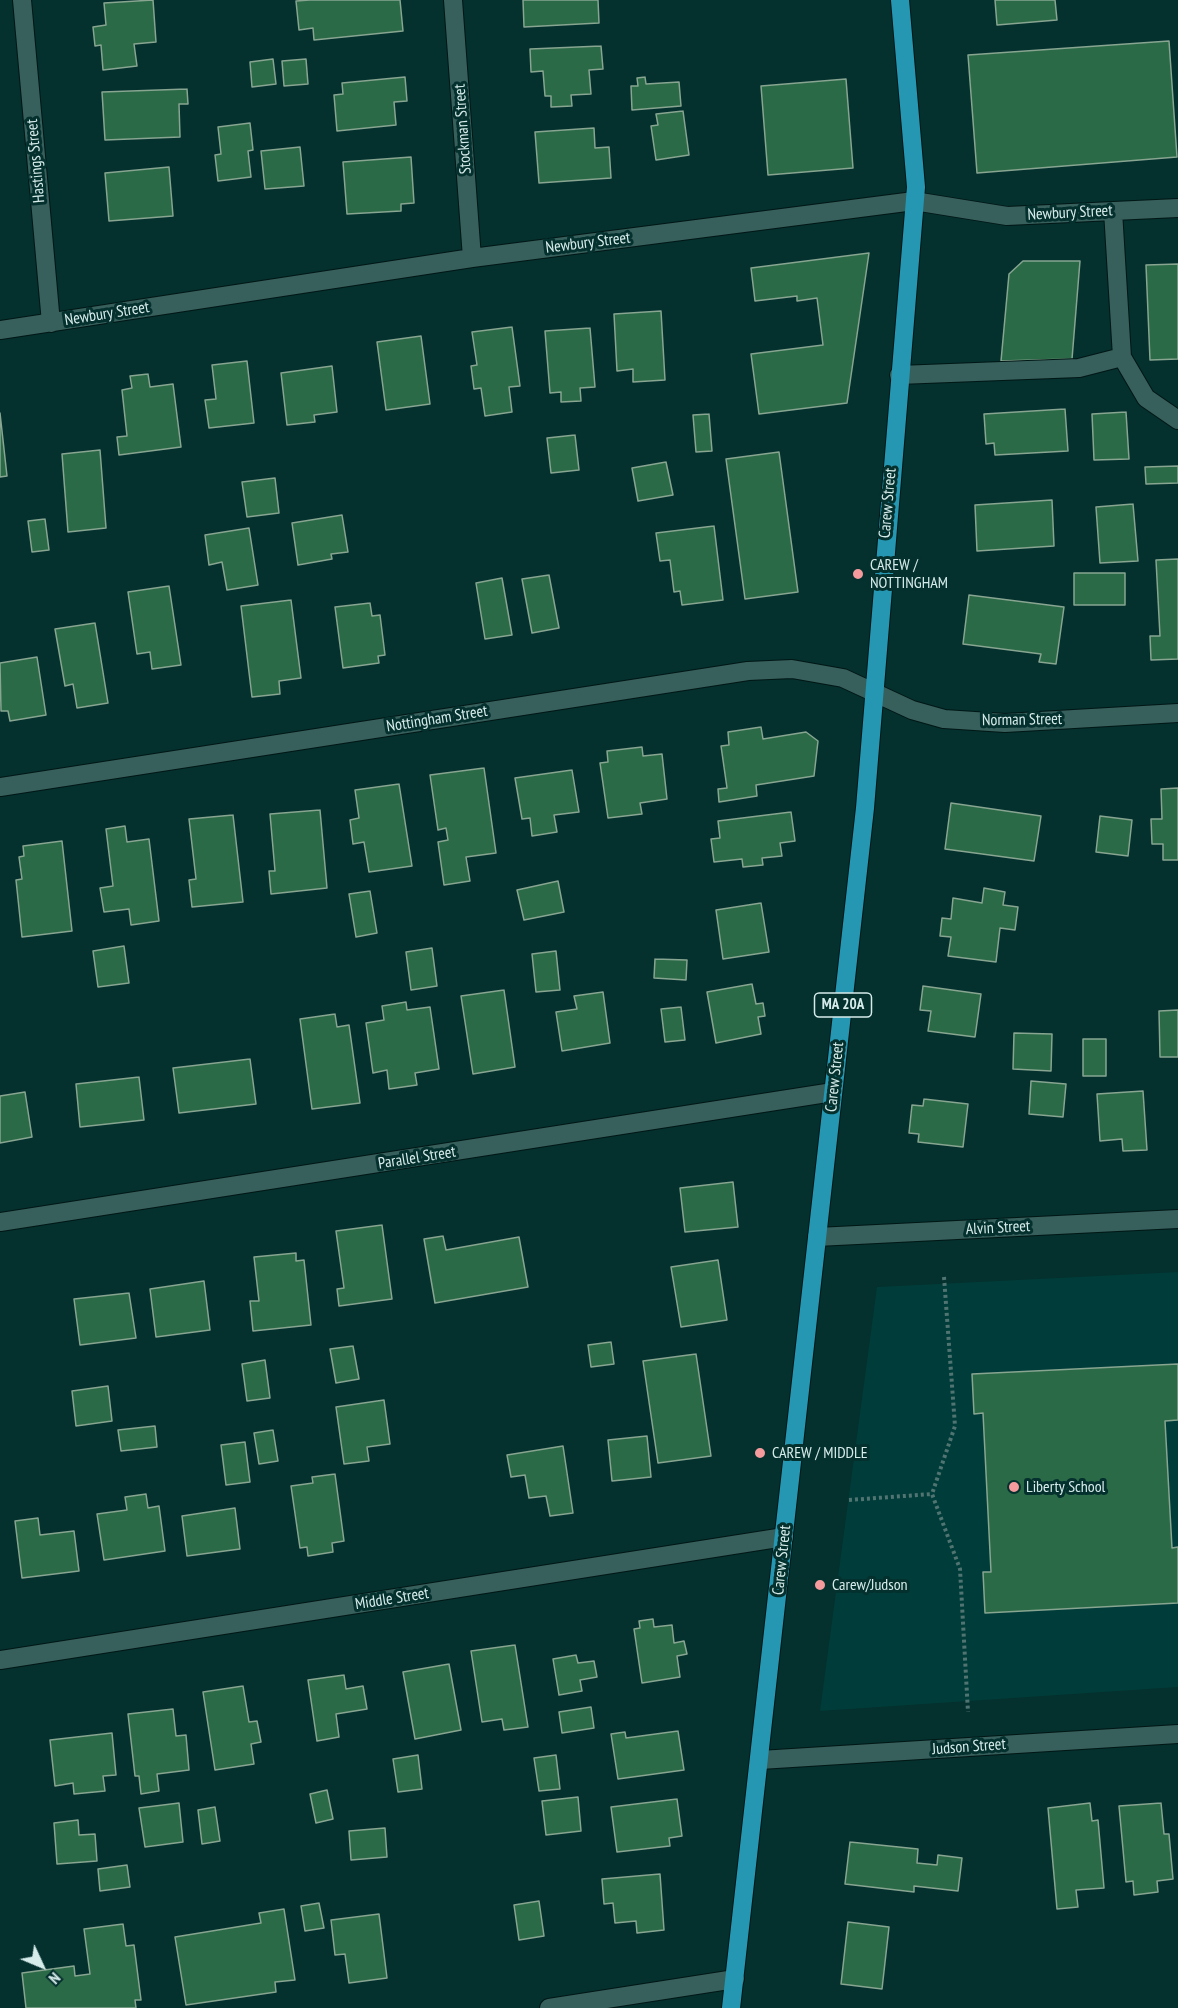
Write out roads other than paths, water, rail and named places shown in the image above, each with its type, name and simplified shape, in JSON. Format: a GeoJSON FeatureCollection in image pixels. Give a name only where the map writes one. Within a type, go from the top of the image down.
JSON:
{"type":"FeatureCollection","features":[{"type":"Feature","properties":{"kind":"main road","name":"Carew Street"},"geometry":{"type":"LineString","coordinates":[[731,2008],[865,808],[872,691],[916,187],[900,0]]}},
{"type":"Feature","properties":{"kind":"street","name":"Hastings Street"},"geometry":{"type":"LineString","coordinates":[[22,0],[51,323]]}},
{"type":"Feature","properties":{"kind":"street","name":"Stockman Street"},"geometry":{"type":"LineString","coordinates":[[453,0],[472,258]]}},
{"type":"Feature","properties":{"kind":"street","name":"Newbury Street"},"geometry":{"type":"LineString","coordinates":[[0,330],[472,258],[914,201],[1006,216],[1178,208]]}},
{"type":"Feature","properties":{"kind":"street"},"geometry":{"type":"LineString","coordinates":[[1113,211],[1122,357],[1146,398],[1178,420]]}},
{"type":"Feature","properties":{"kind":"street"},"geometry":{"type":"LineString","coordinates":[[899,375],[1079,368],[1122,357]]}},
{"type":"Feature","properties":{"kind":"street","name":"Nottingham Street"},"geometry":{"type":"LineString","coordinates":[[0,787],[748,671],[792,669],[843,678],[872,691]]}},
{"type":"Feature","properties":{"kind":"street","name":"Norman Street"},"geometry":{"type":"LineString","coordinates":[[872,691],[912,710],[944,719],[1005,723],[1178,713]]}},
{"type":"Feature","properties":{"kind":"street","name":"Parallel Street"},"geometry":{"type":"LineString","coordinates":[[0,1222],[833,1092]]}},
{"type":"Feature","properties":{"kind":"street","name":"Alvin Street"},"geometry":{"type":"LineString","coordinates":[[817,1237],[1178,1219]]}},
{"type":"Feature","properties":{"kind":"street","name":"Middle Street"},"geometry":{"type":"LineString","coordinates":[[0,1660],[784,1537]]}},
{"type":"Feature","properties":{"kind":"street","name":"Judson Street"},"geometry":{"type":"LineString","coordinates":[[760,1761],[1178,1734]]}},
{"type":"Feature","properties":{"kind":"street"},"geometry":{"type":"LineString","coordinates":[[549,2008],[735,1979]]}},
{"type":"Feature","properties":{"kind":"place","name":"CAREW / NOTTINGHAM"},"geometry":{"type":"Point","coordinates":[858,574]}},
{"type":"Feature","properties":{"kind":"place","name":"CAREW / MIDDLE"},"geometry":{"type":"Point","coordinates":[760,1453]}},
{"type":"Feature","properties":{"kind":"place","name":"Liberty School"},"geometry":{"type":"Point","coordinates":[1014,1487]}},
{"type":"Feature","properties":{"kind":"place","name":"Carew/Judson"},"geometry":{"type":"Point","coordinates":[820,1585]}}]}
